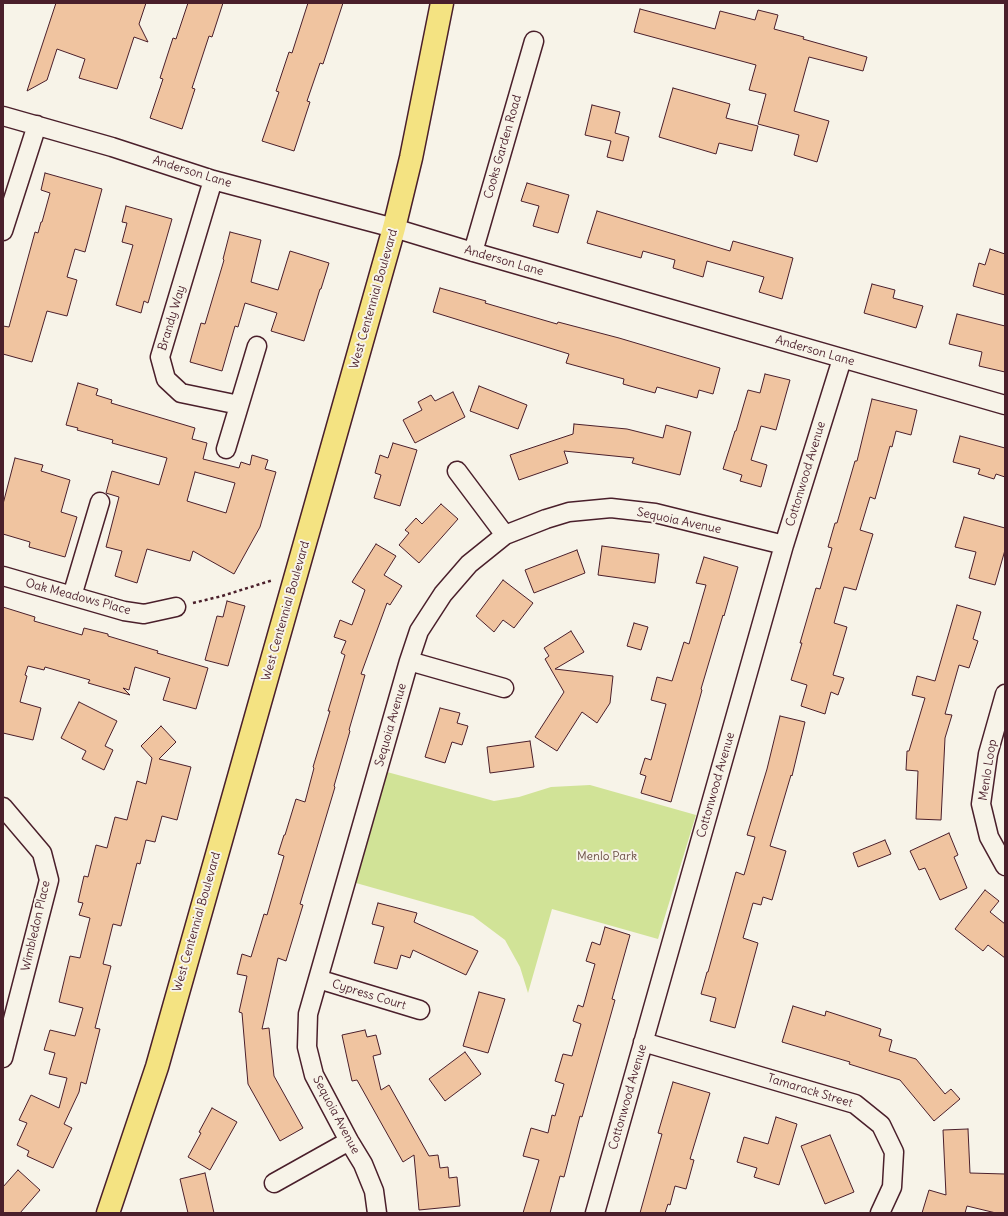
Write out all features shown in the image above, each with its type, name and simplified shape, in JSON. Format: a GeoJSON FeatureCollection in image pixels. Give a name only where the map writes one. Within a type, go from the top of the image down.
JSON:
{"type":"FeatureCollection","features":[{"type":"Feature","properties":{"kind":"main road","name":"West Centennial Boulevard"},"geometry":{"type":"LineString","coordinates":[[108,1213],[157,1067],[394,228],[411,158],[442,3]]}},
{"type":"Feature","properties":{"kind":"street","name":"Cooks Garden Road"},"geometry":{"type":"LineString","coordinates":[[473,252],[534,41]]}},
{"type":"Feature","properties":{"kind":"street","name":"Anderson Lane"},"geometry":{"type":"LineString","coordinates":[[3,116],[112,147],[213,180],[394,228],[1005,405]]}},
{"type":"Feature","properties":{"kind":"street"},"geometry":{"type":"LineString","coordinates":[[3,231],[37,125]]}},
{"type":"Feature","properties":{"kind":"street","name":"Brandy Way"},"geometry":{"type":"LineString","coordinates":[[213,180],[160,357],[166,379],[181,393],[239,405]]}},
{"type":"Feature","properties":{"kind":"street"},"geometry":{"type":"LineString","coordinates":[[226,449],[256,346]]}},
{"type":"Feature","properties":{"kind":"street","name":"Cottonwood Avenue"},"geometry":{"type":"LineString","coordinates":[[595,1213],[784,545],[842,359]]}},
{"type":"Feature","properties":{"kind":"street"},"geometry":{"type":"LineString","coordinates":[[457,471],[505,536]]}},
{"type":"Feature","properties":{"kind":"street"},"geometry":{"type":"LineString","coordinates":[[72,596],[100,502]]}},
{"type":"Feature","properties":{"kind":"street","name":"Sequoia Avenue"},"geometry":{"type":"LineString","coordinates":[[377,1213],[374,1191],[363,1164],[314,1075],[307,1047],[308,1014],[409,661],[419,631],[443,594],[469,564],[505,536],[546,519],[569,512],[611,508],[654,513],[784,545]]}},
{"type":"Feature","properties":{"kind":"street","name":"Oak Meadows Place"},"geometry":{"type":"LineString","coordinates":[[3,576],[124,611],[144,614],[176,607]]}},
{"type":"Feature","properties":{"kind":"street"},"geometry":{"type":"LineString","coordinates":[[409,661],[504,688]]}},
{"type":"Feature","properties":{"kind":"street","name":"Menlo Loop"},"geometry":{"type":"LineString","coordinates":[[1005,694],[988,754],[981,804],[989,837],[1005,866]]}},
{"type":"Feature","properties":{"kind":"street","name":"Wimbledon Place"},"geometry":{"type":"LineString","coordinates":[[3,807],[42,853],[48,880],[3,1058]]}},
{"type":"Feature","properties":{"kind":"street","name":"Cypress Court"},"geometry":{"type":"LineString","coordinates":[[318,980],[420,1010]]}},
{"type":"Feature","properties":{"kind":"street","name":"Tamarack Street"},"geometry":{"type":"LineString","coordinates":[[643,1042],[855,1104],[881,1125],[894,1152],[892,1187],[880,1213]]}},
{"type":"Feature","properties":{"kind":"street"},"geometry":{"type":"LineString","coordinates":[[274,1183],[349,1141]]}},
{"type":"Feature","properties":{"kind":"path"},"geometry":{"type":"LineString","coordinates":[[176,607],[222,596],[296,573]]}},
{"type":"Feature","properties":{"kind":"green space","name":"Menlo Park"},"geometry":{"type":"Polygon","coordinates":[[[387,772],[494,801],[519,797],[551,787],[590,785],[696,815],[658,939],[552,909],[528,993],[520,967],[505,940],[473,916],[356,883],[387,772]]]}},
{"type":"Feature","properties":{"kind":"building"},"geometry":{"type":"Polygon","coordinates":[[[56,3],[146,3],[139,24],[148,42],[134,37],[117,89],[79,78],[85,59],[57,49],[47,80],[27,91],[56,3]]]}},
{"type":"Feature","properties":{"kind":"building"},"geometry":{"type":"Polygon","coordinates":[[[188,3],[223,3],[212,37],[209,36],[192,88],[195,89],[182,129],[150,118],[163,79],[160,78],[173,38],[176,39],[188,3]]]}},
{"type":"Feature","properties":{"kind":"building"},"geometry":{"type":"Polygon","coordinates":[[[308,3],[343,3],[323,64],[320,63],[307,101],[310,102],[294,151],[262,141],[279,92],[276,91],[289,52],[292,53],[308,3]]]}},
{"type":"Feature","properties":{"kind":"building"},"geometry":{"type":"Polygon","coordinates":[[[640,9],[715,29],[720,11],[755,20],[758,10],[778,15],[774,29],[804,37],[803,39],[867,57],[863,71],[809,57],[794,111],[829,121],[817,162],[794,155],[799,135],[758,124],[766,94],[749,90],[756,65],[634,32],[640,9]]]}},
{"type":"Feature","properties":{"kind":"building"},"geometry":{"type":"Polygon","coordinates":[[[673,88],[730,104],[726,118],[758,126],[752,151],[719,143],[716,154],[659,137],[673,88]]]}},
{"type":"Feature","properties":{"kind":"building"},"geometry":{"type":"Polygon","coordinates":[[[592,105],[620,112],[615,133],[629,137],[623,161],[607,157],[611,141],[585,135],[592,105]]]}},
{"type":"Feature","properties":{"kind":"building"},"geometry":{"type":"Polygon","coordinates":[[[45,173],[102,189],[85,252],[75,249],[67,277],[77,280],[67,316],[47,311],[32,362],[3,354],[3,326],[9,327],[35,232],[38,233],[50,193],[41,190],[45,173]]]}},
{"type":"Feature","properties":{"kind":"building"},"geometry":{"type":"Polygon","coordinates":[[[527,183],[569,195],[558,233],[533,226],[539,206],[521,201],[527,183]]]}},
{"type":"Feature","properties":{"kind":"building"},"geometry":{"type":"Polygon","coordinates":[[[126,206],[172,219],[148,303],[144,301],[141,313],[116,305],[133,245],[122,242],[127,223],[122,222],[126,206]]]}},
{"type":"Feature","properties":{"kind":"building"},"geometry":{"type":"Polygon","coordinates":[[[597,211],[730,251],[733,241],[793,258],[782,299],[759,292],[764,277],[707,261],[703,277],[673,268],[675,260],[643,251],[641,258],[587,243],[597,211]]]}},
{"type":"Feature","properties":{"kind":"building"},"geometry":{"type":"Polygon","coordinates":[[[230,232],[261,240],[251,282],[278,290],[290,251],[329,263],[304,341],[271,331],[277,313],[245,303],[238,327],[235,326],[222,371],[190,362],[201,323],[205,324],[224,260],[230,232]]]}},
{"type":"Feature","properties":{"kind":"building"},"geometry":{"type":"Polygon","coordinates":[[[990,249],[1005,254],[1005,295],[973,286],[979,263],[985,265],[990,249]]]}},
{"type":"Feature","properties":{"kind":"building"},"geometry":{"type":"Polygon","coordinates":[[[872,284],[895,290],[893,298],[923,306],[916,328],[864,313],[872,284]]]}},
{"type":"Feature","properties":{"kind":"building"},"geometry":{"type":"Polygon","coordinates":[[[440,288],[557,324],[558,322],[619,338],[720,368],[713,394],[699,390],[697,398],[657,387],[655,393],[623,384],[624,379],[566,363],[569,354],[433,312],[440,288]]]}},
{"type":"Feature","properties":{"kind":"building"},"geometry":{"type":"Polygon","coordinates":[[[957,314],[1005,326],[1005,372],[979,366],[982,352],[949,344],[957,314]]]}},
{"type":"Feature","properties":{"kind":"building"},"geometry":{"type":"Polygon","coordinates":[[[765,374],[790,380],[776,430],[761,426],[751,460],[767,465],[761,487],[740,481],[742,475],[723,469],[748,390],[760,393],[765,374]]]}},
{"type":"Feature","properties":{"kind":"building"},"geometry":{"type":"Polygon","coordinates":[[[78,383],[98,389],[96,395],[112,400],[111,403],[195,428],[192,439],[207,443],[203,459],[239,468],[241,462],[250,465],[252,455],[268,460],[265,469],[276,472],[260,527],[234,574],[193,551],[190,561],[147,549],[137,583],[115,576],[122,551],[106,547],[119,497],[106,493],[112,471],[159,485],[167,458],[112,443],[113,440],[77,430],[78,428],[66,425],[78,383]],[[195,472],[187,501],[226,513],[235,483],[195,472]]]}},
{"type":"Feature","properties":{"kind":"building"},"geometry":{"type":"Polygon","coordinates":[[[479,386],[527,405],[518,429],[470,411],[479,386]]]}},
{"type":"Feature","properties":{"kind":"building"},"geometry":{"type":"Polygon","coordinates":[[[453,392],[465,417],[415,443],[403,420],[422,410],[418,402],[431,395],[435,401],[453,392]]]}},
{"type":"Feature","properties":{"kind":"building"},"geometry":{"type":"Polygon","coordinates":[[[872,399],[917,410],[911,435],[896,431],[892,447],[890,446],[875,499],[870,497],[860,530],[873,534],[856,590],[844,587],[834,623],[847,627],[833,675],[844,678],[838,695],[831,692],[825,714],[801,706],[807,685],[791,680],[816,588],[820,589],[832,548],[828,547],[835,523],[837,523],[855,461],[857,461],[872,399]]]}},
{"type":"Feature","properties":{"kind":"building"},"geometry":{"type":"Polygon","coordinates":[[[574,424],[627,429],[663,438],[666,425],[691,432],[680,475],[632,463],[634,458],[564,451],[568,463],[519,480],[510,455],[573,434],[574,424]]]}},
{"type":"Feature","properties":{"kind":"building"},"geometry":{"type":"Polygon","coordinates":[[[960,436],[1005,448],[1005,477],[996,474],[994,479],[978,474],[980,469],[953,462],[960,436]]]}},
{"type":"Feature","properties":{"kind":"building"},"geometry":{"type":"Polygon","coordinates":[[[393,443],[417,450],[400,506],[374,498],[381,475],[375,473],[380,455],[388,458],[393,443]]]}},
{"type":"Feature","properties":{"kind":"building"},"geometry":{"type":"Polygon","coordinates":[[[15,458],[43,465],[41,471],[70,480],[61,512],[77,517],[65,557],[29,547],[30,542],[3,534],[3,504],[15,458]]]}},
{"type":"Feature","properties":{"kind":"building"},"geometry":{"type":"Polygon","coordinates":[[[441,504],[458,519],[419,563],[399,545],[409,533],[405,530],[416,518],[422,524],[441,504]]]}},
{"type":"Feature","properties":{"kind":"building"},"geometry":{"type":"Polygon","coordinates":[[[964,517],[1005,528],[1005,550],[995,585],[969,578],[976,552],[955,547],[964,517]]]}},
{"type":"Feature","properties":{"kind":"building"},"geometry":{"type":"Polygon","coordinates":[[[376,544],[396,556],[384,575],[402,586],[390,605],[387,603],[361,674],[365,675],[334,786],[335,787],[300,904],[303,905],[286,961],[278,958],[262,1029],[269,1028],[274,1076],[303,1128],[280,1141],[248,1084],[242,1013],[239,1012],[247,976],[237,974],[242,954],[251,957],[264,914],[267,915],[284,856],[278,854],[296,799],[305,802],[313,767],[330,711],[328,711],[345,655],[341,653],[346,641],[334,637],[340,620],[352,625],[365,590],[352,582],[376,544]]]}},
{"type":"Feature","properties":{"kind":"building"},"geometry":{"type":"Polygon","coordinates":[[[602,546],[659,554],[655,583],[598,575],[602,546]]]}},
{"type":"Feature","properties":{"kind":"building"},"geometry":{"type":"Polygon","coordinates":[[[577,550],[585,573],[534,593],[525,570],[577,550]]]}},
{"type":"Feature","properties":{"kind":"building"},"geometry":{"type":"Polygon","coordinates":[[[704,557],[738,567],[701,689],[702,690],[671,802],[641,793],[646,776],[640,774],[645,758],[651,760],[666,704],[651,700],[657,677],[672,681],[684,642],[689,644],[706,585],[696,583],[704,557]]]}},
{"type":"Feature","properties":{"kind":"building"},"geometry":{"type":"Polygon","coordinates":[[[503,580],[533,603],[514,628],[503,620],[494,632],[476,616],[503,580]]]}},
{"type":"Feature","properties":{"kind":"building"},"geometry":{"type":"Polygon","coordinates":[[[227,601],[245,606],[228,666],[205,660],[217,616],[223,617],[227,601]]]}},
{"type":"Feature","properties":{"kind":"building"},"geometry":{"type":"Polygon","coordinates":[[[957,605],[981,612],[973,639],[978,641],[969,668],[959,665],[945,714],[952,715],[945,738],[941,820],[916,819],[918,771],[906,770],[907,751],[909,751],[925,698],[912,695],[917,676],[935,681],[957,605]]]}},
{"type":"Feature","properties":{"kind":"building"},"geometry":{"type":"Polygon","coordinates":[[[3,607],[35,617],[34,621],[82,635],[84,628],[108,634],[108,636],[158,651],[157,653],[208,668],[196,709],[163,700],[170,678],[135,667],[129,690],[123,688],[130,695],[88,683],[90,680],[45,667],[44,670],[28,666],[20,702],[41,708],[33,740],[3,733],[3,607]]]}},
{"type":"Feature","properties":{"kind":"building"},"geometry":{"type":"Polygon","coordinates":[[[634,623],[648,627],[641,650],[627,646],[634,623]]]}},
{"type":"Feature","properties":{"kind":"building"},"geometry":{"type":"Polygon","coordinates":[[[571,631],[584,652],[555,669],[613,676],[610,703],[597,723],[582,712],[557,751],[535,737],[564,692],[545,659],[549,656],[544,648],[571,631]]]}},
{"type":"Feature","properties":{"kind":"building"},"geometry":{"type":"Polygon","coordinates":[[[79,702],[117,721],[105,746],[113,750],[104,770],[82,759],[86,751],[61,738],[79,702]]]}},
{"type":"Feature","properties":{"kind":"building"},"geometry":{"type":"Polygon","coordinates":[[[440,708],[460,713],[457,723],[468,726],[462,745],[452,742],[445,763],[425,757],[440,708]]]}},
{"type":"Feature","properties":{"kind":"building"},"geometry":{"type":"Polygon","coordinates":[[[780,716],[805,722],[792,776],[791,775],[770,846],[786,851],[772,900],[763,897],[761,905],[753,903],[743,938],[758,943],[735,1028],[710,1021],[716,998],[701,994],[736,872],[744,875],[755,837],[747,835],[767,769],[780,716]]]}},
{"type":"Feature","properties":{"kind":"building"},"geometry":{"type":"Polygon","coordinates":[[[161,726],[176,742],[159,759],[191,767],[177,820],[162,816],[155,842],[146,840],[140,864],[137,863],[121,926],[113,924],[103,964],[111,966],[95,1028],[100,1029],[86,1084],[81,1082],[79,1092],[64,1124],[72,1128],[53,1168],[27,1156],[29,1151],[17,1145],[27,1123],[19,1120],[31,1095],[59,1108],[67,1078],[49,1074],[55,1053],[44,1050],[50,1030],[75,1036],[83,1008],[59,1002],[70,956],[80,958],[90,918],[79,915],[83,903],[78,902],[84,876],[88,877],[96,845],[107,848],[115,817],[127,820],[137,781],[146,784],[152,758],[141,746],[161,726]]]}},
{"type":"Feature","properties":{"kind":"building"},"geometry":{"type":"Polygon","coordinates":[[[530,741],[534,767],[490,773],[487,747],[530,741]]]}},
{"type":"Feature","properties":{"kind":"building"},"geometry":{"type":"Polygon","coordinates":[[[949,833],[958,855],[954,857],[967,888],[940,900],[925,868],[919,870],[910,851],[949,833]]]}},
{"type":"Feature","properties":{"kind":"building"},"geometry":{"type":"Polygon","coordinates":[[[885,840],[891,854],[858,867],[853,853],[885,840]]]}},
{"type":"Feature","properties":{"kind":"building"},"geometry":{"type":"Polygon","coordinates":[[[985,890],[999,901],[990,912],[1005,924],[1005,958],[988,945],[983,951],[955,929],[985,890]]]}},
{"type":"Feature","properties":{"kind":"building"},"geometry":{"type":"Polygon","coordinates":[[[378,903],[417,913],[414,922],[478,951],[466,975],[413,950],[410,958],[401,955],[397,969],[374,963],[384,927],[372,924],[378,903]]]}},
{"type":"Feature","properties":{"kind":"building"},"geometry":{"type":"Polygon","coordinates":[[[605,927],[630,935],[612,999],[615,1000],[582,1117],[580,1116],[564,1177],[560,1176],[550,1213],[523,1213],[539,1160],[523,1156],[531,1128],[548,1133],[552,1115],[555,1116],[564,1084],[555,1081],[563,1054],[572,1056],[581,1024],[573,1021],[578,1005],[583,1007],[595,964],[586,961],[592,942],[600,945],[605,927]]]}},
{"type":"Feature","properties":{"kind":"building"},"geometry":{"type":"Polygon","coordinates":[[[479,992],[505,999],[488,1053],[463,1046],[479,992]]]}},
{"type":"Feature","properties":{"kind":"building"},"geometry":{"type":"Polygon","coordinates":[[[793,1006],[825,1016],[826,1011],[881,1029],[879,1036],[892,1040],[889,1051],[916,1059],[945,1094],[951,1089],[960,1099],[934,1121],[900,1080],[849,1064],[850,1062],[782,1042],[793,1006]]]}},
{"type":"Feature","properties":{"kind":"building"},"geometry":{"type":"Polygon","coordinates":[[[365,1030],[367,1037],[376,1035],[381,1054],[373,1056],[381,1090],[389,1085],[429,1156],[438,1155],[440,1168],[448,1167],[449,1178],[457,1177],[460,1206],[419,1210],[414,1155],[403,1162],[357,1080],[352,1081],[342,1035],[365,1030]]]}},
{"type":"Feature","properties":{"kind":"building"},"geometry":{"type":"Polygon","coordinates":[[[465,1052],[481,1074],[445,1101],[429,1079],[465,1052]]]}},
{"type":"Feature","properties":{"kind":"building"},"geometry":{"type":"Polygon","coordinates":[[[673,1082],[710,1093],[690,1159],[694,1160],[686,1189],[675,1186],[670,1205],[668,1204],[665,1213],[640,1213],[662,1134],[658,1133],[673,1082]]]}},
{"type":"Feature","properties":{"kind":"building"},"geometry":{"type":"Polygon","coordinates":[[[212,1108],[237,1122],[210,1170],[188,1157],[212,1108]]]}},
{"type":"Feature","properties":{"kind":"building"},"geometry":{"type":"Polygon","coordinates":[[[776,1117],[797,1124],[779,1185],[754,1177],[757,1168],[737,1162],[744,1137],[768,1144],[776,1117]]]}},
{"type":"Feature","properties":{"kind":"building"},"geometry":{"type":"Polygon","coordinates":[[[968,1129],[970,1173],[1005,1174],[1005,1213],[996,1213],[967,1206],[965,1213],[922,1213],[929,1190],[946,1195],[943,1130],[968,1129]]]}},
{"type":"Feature","properties":{"kind":"building"},"geometry":{"type":"Polygon","coordinates":[[[830,1135],[854,1192],[825,1204],[801,1146],[830,1135]]]}},
{"type":"Feature","properties":{"kind":"building"},"geometry":{"type":"Polygon","coordinates":[[[18,1170],[40,1190],[20,1213],[3,1213],[3,1187],[18,1170]]]}},
{"type":"Feature","properties":{"kind":"building"},"geometry":{"type":"Polygon","coordinates":[[[205,1173],[214,1213],[188,1213],[180,1179],[205,1173]]]}}]}
